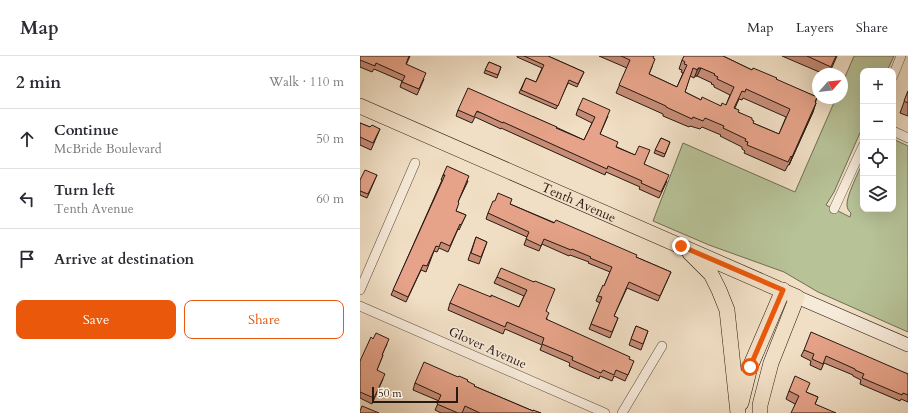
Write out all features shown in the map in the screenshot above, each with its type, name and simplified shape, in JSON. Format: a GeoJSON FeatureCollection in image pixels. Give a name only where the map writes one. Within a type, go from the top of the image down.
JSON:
{"type":"FeatureCollection","features":[{"type":"Feature","properties":{"kind":"main road","name":"Tenth Avenue"},"geometry":{"type":"LineString","coordinates":[[360,106],[797,297]]}},
{"type":"Feature","properties":{"kind":"main road"},"geometry":{"type":"LineString","coordinates":[[681,246],[711,274],[720,290],[727,310],[738,413]]}},
{"type":"Feature","properties":{"kind":"main road"},"geometry":{"type":"LineString","coordinates":[[738,413],[750,367],[783,290]]}},
{"type":"Feature","properties":{"kind":"main road"},"geometry":{"type":"LineString","coordinates":[[760,413],[760,405],[771,363],[797,297],[908,345]]}},
{"type":"Feature","properties":{"kind":"street"},"geometry":{"type":"LineString","coordinates":[[896,68],[901,56]]}},
{"type":"Feature","properties":{"kind":"street"},"geometry":{"type":"LineString","coordinates":[[896,132],[908,138]]}},
{"type":"Feature","properties":{"kind":"street"},"geometry":{"type":"LineString","coordinates":[[834,209],[860,153]]}},
{"type":"Feature","properties":{"kind":"street"},"geometry":{"type":"LineString","coordinates":[[360,290],[415,163]]}},
{"type":"Feature","properties":{"kind":"street","name":"Glover Avenue"},"geometry":{"type":"LineString","coordinates":[[360,306],[605,413]]}},
{"type":"Feature","properties":{"kind":"street"},"geometry":{"type":"LineString","coordinates":[[622,413],[662,346]]}},
{"type":"Feature","properties":{"kind":"green space"},"geometry":{"type":"Polygon","coordinates":[[[854,56],[894,56],[888,68],[860,68],[860,133],[834,192],[826,205],[850,217],[851,213],[847,208],[847,201],[860,169],[860,212],[896,212],[896,140],[908,146],[908,332],[818,292],[784,272],[709,245],[653,221],[683,143],[795,192],[833,104],[848,104],[848,70],[854,56]]]}},
{"type":"Feature","properties":{"kind":"building"},"geometry":{"type":"Polygon","coordinates":[[[360,56],[409,56],[406,64],[426,73],[419,89],[402,82],[405,76],[376,63],[375,66],[360,60],[360,56]]]}},
{"type":"Feature","properties":{"kind":"building"},"geometry":{"type":"Polygon","coordinates":[[[524,56],[548,56],[584,72],[578,84],[569,80],[558,106],[521,90],[526,78],[536,82],[544,65],[524,56]]]}},
{"type":"Feature","properties":{"kind":"building"},"geometry":{"type":"Polygon","coordinates":[[[621,56],[654,56],[653,58],[655,59],[649,74],[677,87],[687,65],[684,64],[685,62],[682,60],[684,56],[723,56],[752,70],[753,68],[777,78],[776,79],[812,95],[812,104],[816,104],[792,157],[791,156],[788,162],[747,145],[748,142],[745,141],[746,139],[723,128],[724,126],[705,118],[703,121],[693,117],[692,119],[619,85],[630,60],[621,56]],[[693,68],[685,92],[701,100],[702,97],[721,106],[722,103],[726,105],[734,87],[717,79],[718,77],[714,75],[715,74],[701,68],[698,68],[698,70],[693,68]],[[746,89],[745,92],[742,91],[734,108],[739,110],[738,112],[752,118],[754,121],[753,123],[779,134],[790,109],[746,89]]]}},
{"type":"Feature","properties":{"kind":"building"},"geometry":{"type":"Polygon","coordinates":[[[807,56],[836,56],[831,67],[807,56]]]}},
{"type":"Feature","properties":{"kind":"building"},"geometry":{"type":"Polygon","coordinates":[[[489,62],[501,67],[498,75],[485,70],[489,62]]]}},
{"type":"Feature","properties":{"kind":"building"},"geometry":{"type":"Polygon","coordinates":[[[468,88],[584,140],[595,117],[578,109],[583,98],[610,110],[600,134],[618,142],[616,147],[635,155],[639,146],[650,150],[644,164],[669,175],[661,192],[641,183],[642,181],[608,166],[607,169],[477,111],[474,117],[458,110],[468,88]]]}},
{"type":"Feature","properties":{"kind":"building"},"geometry":{"type":"Polygon","coordinates":[[[908,91],[908,103],[904,101],[908,91]]]}},
{"type":"Feature","properties":{"kind":"building"},"geometry":{"type":"Polygon","coordinates":[[[360,123],[370,127],[372,125],[380,129],[373,143],[360,137],[360,123]]]}},
{"type":"Feature","properties":{"kind":"building"},"geometry":{"type":"Polygon","coordinates":[[[661,138],[670,142],[665,154],[655,150],[661,138]]]}},
{"type":"Feature","properties":{"kind":"building"},"geometry":{"type":"Polygon","coordinates":[[[447,166],[469,176],[458,202],[456,211],[466,215],[461,225],[460,224],[450,246],[441,242],[439,247],[436,246],[427,266],[423,265],[408,297],[393,290],[445,175],[443,175],[447,166]]]}},
{"type":"Feature","properties":{"kind":"building"},"geometry":{"type":"Polygon","coordinates":[[[365,170],[377,175],[368,194],[360,191],[360,180],[365,170]]]}},
{"type":"Feature","properties":{"kind":"building"},"geometry":{"type":"Polygon","coordinates":[[[498,193],[512,199],[510,204],[554,223],[556,220],[637,255],[636,257],[671,272],[660,296],[629,282],[614,316],[618,318],[612,332],[591,324],[602,297],[598,296],[612,267],[572,249],[571,250],[544,239],[541,246],[526,239],[529,232],[488,213],[498,193]]]}},
{"type":"Feature","properties":{"kind":"building"},"geometry":{"type":"Polygon","coordinates":[[[476,237],[487,242],[481,257],[471,253],[476,237]]]}},
{"type":"Feature","properties":{"kind":"building"},"geometry":{"type":"Polygon","coordinates":[[[501,268],[555,289],[546,311],[549,313],[546,319],[630,357],[629,359],[634,361],[628,375],[616,370],[614,375],[603,370],[601,373],[572,360],[573,357],[542,344],[544,338],[507,322],[505,327],[450,303],[459,284],[519,307],[527,290],[497,277],[501,268]]]}},
{"type":"Feature","properties":{"kind":"building"},"geometry":{"type":"Polygon","coordinates":[[[636,326],[648,331],[643,344],[631,339],[636,326]]]}},
{"type":"Feature","properties":{"kind":"building"},"geometry":{"type":"Polygon","coordinates":[[[811,332],[908,374],[908,395],[903,393],[902,395],[862,378],[864,374],[826,356],[823,364],[812,359],[814,354],[804,350],[811,332]]]}},
{"type":"Feature","properties":{"kind":"building"},"geometry":{"type":"Polygon","coordinates":[[[376,333],[389,339],[377,370],[385,374],[374,398],[360,392],[360,361],[371,337],[373,339],[376,333]]]}},
{"type":"Feature","properties":{"kind":"building"},"geometry":{"type":"Polygon","coordinates":[[[424,362],[468,380],[467,381],[475,385],[474,386],[541,413],[480,413],[465,406],[462,413],[458,413],[437,404],[441,395],[415,383],[424,362]]]}},
{"type":"Feature","properties":{"kind":"building"},"geometry":{"type":"Polygon","coordinates":[[[795,376],[810,383],[806,392],[818,397],[815,404],[836,413],[791,413],[799,396],[789,391],[795,376]]]}},
{"type":"Feature","properties":{"kind":"building"},"geometry":{"type":"Polygon","coordinates":[[[362,406],[379,413],[360,413],[362,406]]]}},
{"type":"Feature","properties":{"kind":"route"},"geometry":{"type":"LineString","coordinates":[[681,246],[783,290],[750,367]]}}]}
